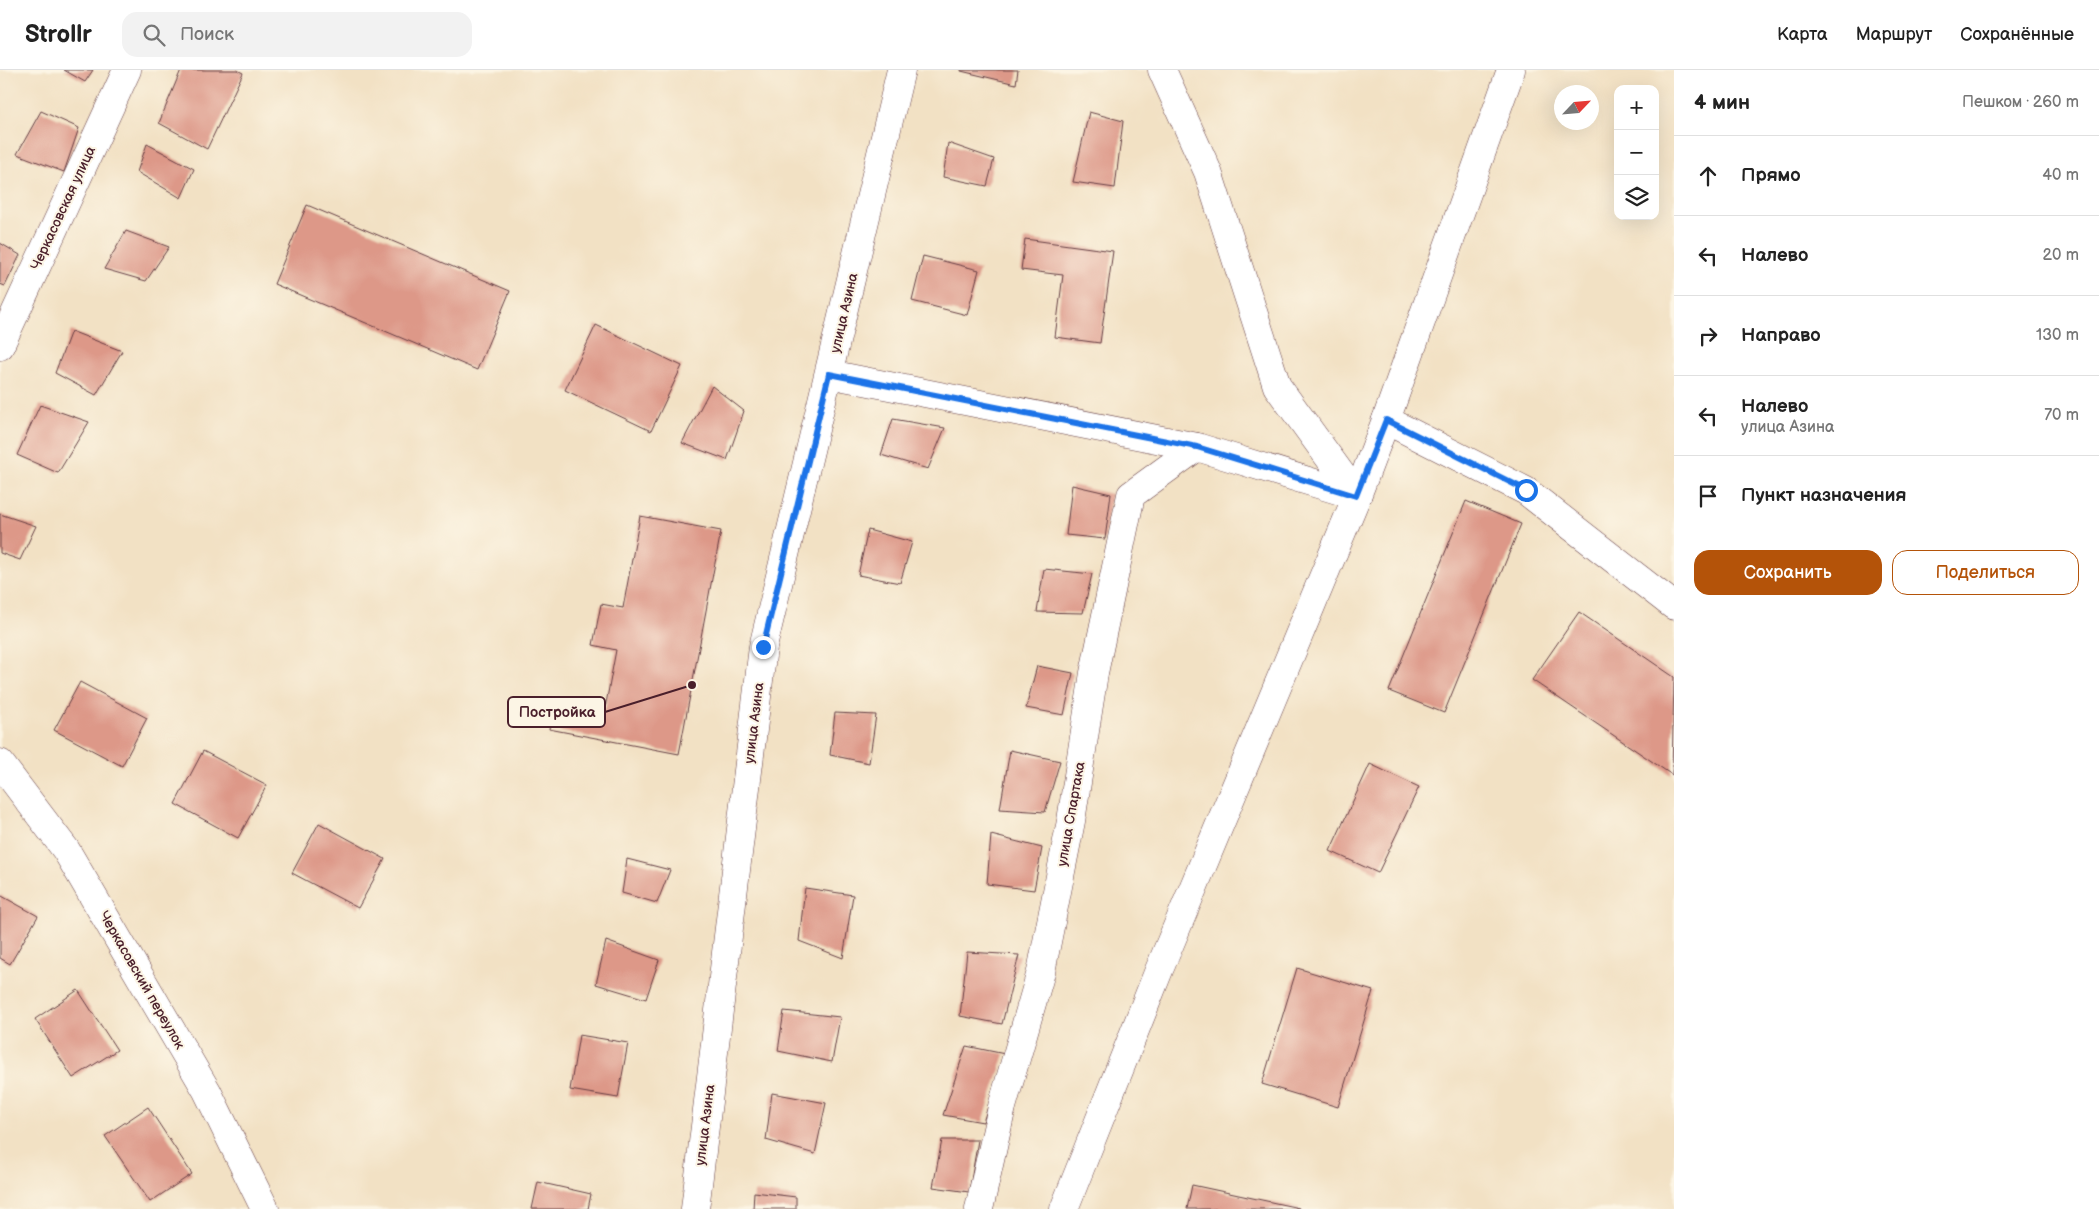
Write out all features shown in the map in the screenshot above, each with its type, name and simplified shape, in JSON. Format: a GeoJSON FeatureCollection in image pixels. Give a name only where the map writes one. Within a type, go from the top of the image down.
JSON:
{"type":"FeatureCollection","features":[{"type":"Feature","properties":{"kind":"street","name":"Черкасовская улица"},"geometry":{"type":"LineString","coordinates":[[0,346],[127,70]]}},
{"type":"Feature","properties":{"kind":"street","name":"улица Азина"},"geometry":{"type":"LineString","coordinates":[[695,1209],[763,647],[901,70]]}},
{"type":"Feature","properties":{"kind":"street"},"geometry":{"type":"LineString","coordinates":[[1162,70],[1208,172],[1277,386],[1356,496]]}},
{"type":"Feature","properties":{"kind":"street"},"geometry":{"type":"LineString","coordinates":[[1064,1209],[1159,970],[1386,420],[1510,70]]}},
{"type":"Feature","properties":{"kind":"street"},"geometry":{"type":"LineString","coordinates":[[829,374],[1197,447],[1356,496]]}},
{"type":"Feature","properties":{"kind":"street"},"geometry":{"type":"LineString","coordinates":[[1386,420],[1526,490],[1674,606]]}},
{"type":"Feature","properties":{"kind":"street","name":"улица Спартака"},"geometry":{"type":"LineString","coordinates":[[979,1209],[1002,1108],[1041,972],[1070,821],[1094,673],[1131,494],[1197,447]]}},
{"type":"Feature","properties":{"kind":"street","name":"Черкасовский переулок"},"geometry":{"type":"LineString","coordinates":[[0,763],[71,858],[207,1091],[265,1209]]}},
{"type":"Feature","properties":{"kind":"building"},"geometry":{"type":"Polygon","coordinates":[[[64,70],[93,70],[85,82],[64,70]]]}},
{"type":"Feature","properties":{"kind":"building"},"geometry":{"type":"Polygon","coordinates":[[[181,70],[237,70],[243,73],[207,149],[159,123],[181,70]]]}},
{"type":"Feature","properties":{"kind":"building"},"geometry":{"type":"Polygon","coordinates":[[[961,70],[1018,70],[1016,84],[961,70]]]}},
{"type":"Feature","properties":{"kind":"building"},"geometry":{"type":"Polygon","coordinates":[[[41,111],[79,128],[64,172],[17,154],[41,111]]]}},
{"type":"Feature","properties":{"kind":"building"},"geometry":{"type":"Polygon","coordinates":[[[1089,112],[1123,121],[1115,188],[1073,182],[1089,112]]]}},
{"type":"Feature","properties":{"kind":"building"},"geometry":{"type":"Polygon","coordinates":[[[948,143],[994,159],[987,186],[943,177],[948,143]]]}},
{"type":"Feature","properties":{"kind":"building"},"geometry":{"type":"Polygon","coordinates":[[[147,144],[194,169],[181,198],[137,172],[147,144]]]}},
{"type":"Feature","properties":{"kind":"building"},"geometry":{"type":"Polygon","coordinates":[[[307,205],[510,291],[477,370],[274,284],[307,205]]]}},
{"type":"Feature","properties":{"kind":"building"},"geometry":{"type":"Polygon","coordinates":[[[126,231],[169,247],[146,281],[104,269],[126,231]]]}},
{"type":"Feature","properties":{"kind":"building"},"geometry":{"type":"Polygon","coordinates":[[[1025,239],[1113,251],[1100,343],[1055,337],[1063,275],[1021,270],[1025,239]]]}},
{"type":"Feature","properties":{"kind":"building"},"geometry":{"type":"Polygon","coordinates":[[[0,243],[20,255],[5,286],[0,284],[0,243]]]}},
{"type":"Feature","properties":{"kind":"building"},"geometry":{"type":"Polygon","coordinates":[[[923,256],[979,270],[967,315],[912,301],[923,256]]]}},
{"type":"Feature","properties":{"kind":"building"},"geometry":{"type":"Polygon","coordinates":[[[596,325],[682,366],[651,431],[565,390],[596,325]]]}},
{"type":"Feature","properties":{"kind":"building"},"geometry":{"type":"Polygon","coordinates":[[[71,331],[122,351],[96,395],[55,373],[71,331]]]}},
{"type":"Feature","properties":{"kind":"building"},"geometry":{"type":"Polygon","coordinates":[[[712,386],[744,411],[727,460],[682,443],[712,386]]]}},
{"type":"Feature","properties":{"kind":"building"},"geometry":{"type":"Polygon","coordinates":[[[40,405],[89,422],[58,473],[17,455],[40,405]]]}},
{"type":"Feature","properties":{"kind":"building"},"geometry":{"type":"Polygon","coordinates":[[[893,419],[945,428],[928,469],[881,455],[893,419]]]}},
{"type":"Feature","properties":{"kind":"building"},"geometry":{"type":"Polygon","coordinates":[[[1072,485],[1111,494],[1105,539],[1066,535],[1072,485]]]}},
{"type":"Feature","properties":{"kind":"building"},"geometry":{"type":"Polygon","coordinates":[[[1466,501],[1521,524],[1444,713],[1389,691],[1466,501]]]}},
{"type":"Feature","properties":{"kind":"building"},"geometry":{"type":"Polygon","coordinates":[[[0,514],[36,526],[20,560],[0,553],[0,514]]]}},
{"type":"Feature","properties":{"kind":"building"},"geometry":{"type":"Polygon","coordinates":[[[640,516],[721,531],[679,754],[549,729],[554,699],[605,709],[616,650],[593,645],[601,604],[623,608],[640,516]]]}},
{"type":"Feature","properties":{"kind":"building"},"geometry":{"type":"Polygon","coordinates":[[[868,530],[912,542],[900,583],[858,575],[868,530]]]}},
{"type":"Feature","properties":{"kind":"building"},"geometry":{"type":"Polygon","coordinates":[[[1044,569],[1092,574],[1083,613],[1037,612],[1044,569]]]}},
{"type":"Feature","properties":{"kind":"building"},"geometry":{"type":"Polygon","coordinates":[[[1579,612],[1674,677],[1672,775],[1532,680],[1579,612]]]}},
{"type":"Feature","properties":{"kind":"building"},"geometry":{"type":"Polygon","coordinates":[[[1037,666],[1073,673],[1064,715],[1026,708],[1037,666]]]}},
{"type":"Feature","properties":{"kind":"building"},"geometry":{"type":"Polygon","coordinates":[[[80,682],[147,718],[122,766],[54,730],[80,682]]]}},
{"type":"Feature","properties":{"kind":"building"},"geometry":{"type":"Polygon","coordinates":[[[835,713],[876,715],[869,763],[830,755],[835,713]]]}},
{"type":"Feature","properties":{"kind":"building"},"geometry":{"type":"Polygon","coordinates":[[[1010,750],[1060,761],[1045,812],[1000,809],[1010,750]]]}},
{"type":"Feature","properties":{"kind":"building"},"geometry":{"type":"Polygon","coordinates":[[[203,751],[267,785],[238,838],[175,804],[203,751]]]}},
{"type":"Feature","properties":{"kind":"building"},"geometry":{"type":"Polygon","coordinates":[[[1370,764],[1419,787],[1378,873],[1330,851],[1370,764]]]}},
{"type":"Feature","properties":{"kind":"building"},"geometry":{"type":"Polygon","coordinates":[[[319,823],[385,859],[358,908],[292,873],[319,823]]]}},
{"type":"Feature","properties":{"kind":"building"},"geometry":{"type":"Polygon","coordinates":[[[991,835],[1042,848],[1034,890],[987,884],[991,835]]]}},
{"type":"Feature","properties":{"kind":"building"},"geometry":{"type":"Polygon","coordinates":[[[627,859],[670,870],[657,903],[622,893],[627,859]]]}},
{"type":"Feature","properties":{"kind":"building"},"geometry":{"type":"Polygon","coordinates":[[[805,888],[853,895],[843,958],[799,941],[805,888]]]}},
{"type":"Feature","properties":{"kind":"building"},"geometry":{"type":"Polygon","coordinates":[[[0,895],[38,916],[10,964],[0,958],[0,895]]]}},
{"type":"Feature","properties":{"kind":"building"},"geometry":{"type":"Polygon","coordinates":[[[606,941],[659,960],[646,999],[596,984],[606,941]]]}},
{"type":"Feature","properties":{"kind":"building"},"geometry":{"type":"Polygon","coordinates":[[[967,952],[1019,955],[1002,1024],[960,1016],[967,952]]]}},
{"type":"Feature","properties":{"kind":"building"},"geometry":{"type":"Polygon","coordinates":[[[1297,968],[1373,991],[1338,1107],[1262,1084],[1297,968]]]}},
{"type":"Feature","properties":{"kind":"building"},"geometry":{"type":"Polygon","coordinates":[[[78,990],[117,1050],[73,1078],[35,1019],[78,990]]]}},
{"type":"Feature","properties":{"kind":"building"},"geometry":{"type":"Polygon","coordinates":[[[784,1011],[840,1017],[832,1062],[778,1051],[784,1011]]]}},
{"type":"Feature","properties":{"kind":"building"},"geometry":{"type":"Polygon","coordinates":[[[579,1035],[628,1043],[618,1098],[570,1090],[579,1035]]]}},
{"type":"Feature","properties":{"kind":"building"},"geometry":{"type":"Polygon","coordinates":[[[966,1046],[1005,1054],[983,1122],[943,1115],[966,1046]]]}},
{"type":"Feature","properties":{"kind":"building"},"geometry":{"type":"Polygon","coordinates":[[[772,1093],[826,1103],[815,1154],[766,1140],[772,1093]]]}},
{"type":"Feature","properties":{"kind":"building"},"geometry":{"type":"Polygon","coordinates":[[[148,1107],[192,1174],[150,1202],[105,1136],[148,1107]]]}},
{"type":"Feature","properties":{"kind":"building"},"geometry":{"type":"Polygon","coordinates":[[[942,1140],[978,1140],[969,1192],[933,1187],[942,1140]]]}},
{"type":"Feature","properties":{"kind":"building"},"geometry":{"type":"Polygon","coordinates":[[[538,1182],[591,1194],[588,1209],[532,1209],[538,1182]]]}},
{"type":"Feature","properties":{"kind":"building"},"geometry":{"type":"Polygon","coordinates":[[[1192,1185],[1299,1208],[1299,1209],[1187,1209],[1192,1185]]]}},
{"type":"Feature","properties":{"kind":"building"},"geometry":{"type":"Polygon","coordinates":[[[754,1192],[796,1197],[796,1209],[753,1209],[754,1192]]]}},
{"type":"Feature","properties":{"kind":"place","name":"Постройка"},"geometry":{"type":"Point","coordinates":[692,685]}},
{"type":"Feature","properties":{"kind":"route"},"geometry":{"type":"LineString","coordinates":[[763,647],[829,374],[1197,447],[1356,496],[1386,420],[1526,490]]}}]}
